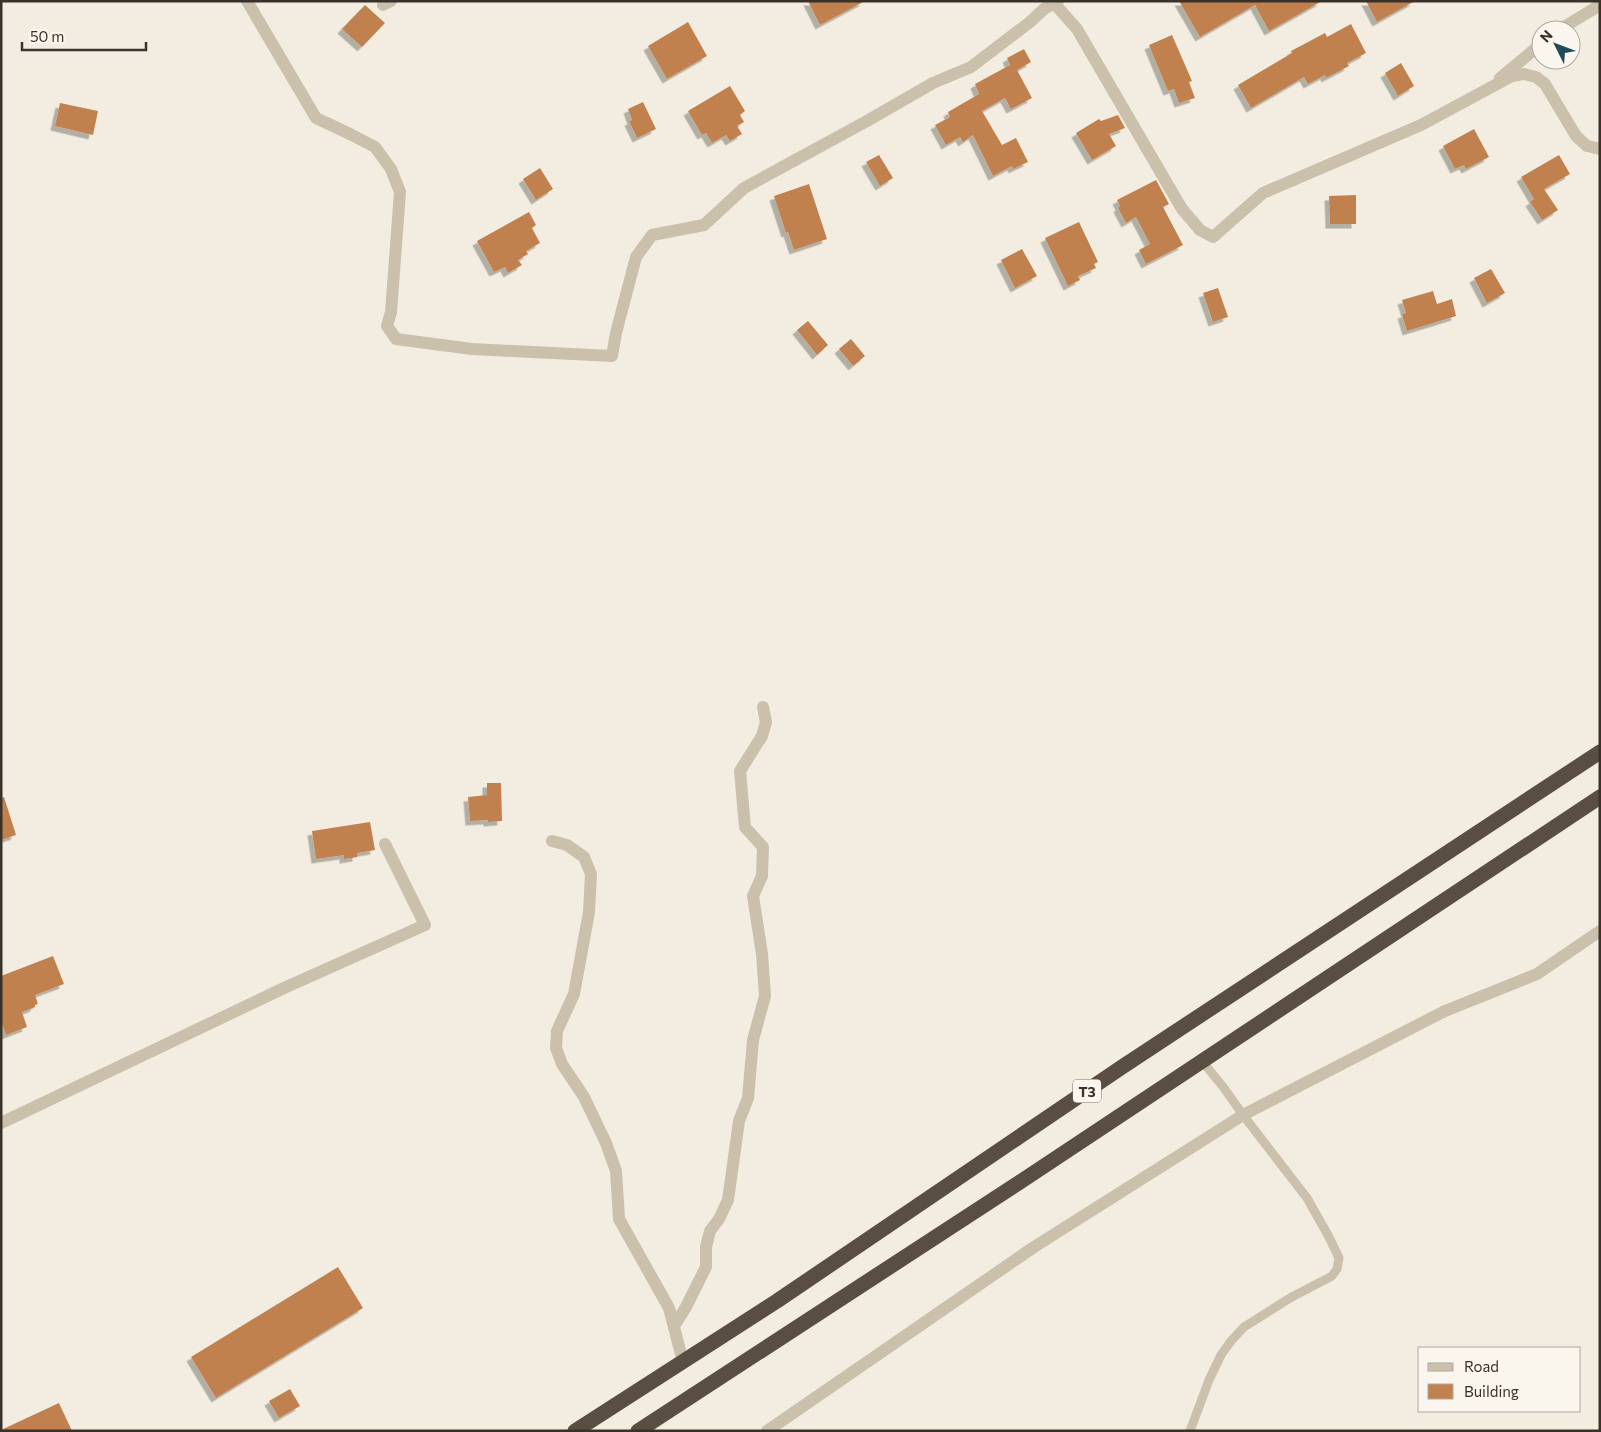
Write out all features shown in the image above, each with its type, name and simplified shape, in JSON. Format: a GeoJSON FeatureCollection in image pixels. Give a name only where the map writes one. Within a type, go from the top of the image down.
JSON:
{"type":"FeatureCollection","features":[{"type":"Feature","properties":{"kind":"highway","name":"T3"},"geometry":{"type":"LineString","coordinates":[[575,1431],[777,1301],[1122,1067],[1600,752]]}},
{"type":"Feature","properties":{"kind":"highway","name":"T3"},"geometry":{"type":"LineString","coordinates":[[638,1431],[1020,1182],[1600,797]]}},
{"type":"Feature","properties":{"kind":"street"},"geometry":{"type":"LineString","coordinates":[[247,1],[316,118],[375,148],[391,169],[400,192],[391,312],[387,326],[396,339],[472,349],[612,356],[616,333],[636,257],[652,235],[704,224],[744,188],[933,83],[971,67],[1055,2],[1077,29],[1182,209],[1200,230],[1213,237],[1263,193],[1421,125],[1488,87],[1512,76],[1524,74],[1536,77],[1545,84],[1576,136],[1587,146],[1600,149]]}},
{"type":"Feature","properties":{"kind":"street"},"geometry":{"type":"LineString","coordinates":[[1575,20],[1600,5]]}},
{"type":"Feature","properties":{"kind":"street"},"geometry":{"type":"LineString","coordinates":[[1488,87],[1531,52]]}},
{"type":"Feature","properties":{"kind":"street"},"geometry":{"type":"LineString","coordinates":[[674,1326],[706,1267],[706,1247],[710,1231],[719,1219],[728,1200],[739,1121],[748,1098],[754,1040],[765,996],[762,954],[753,896],[762,876],[763,847],[745,827],[740,771],[762,736],[766,722],[763,707]]}},
{"type":"Feature","properties":{"kind":"street"},"geometry":{"type":"LineString","coordinates":[[552,841],[568,845],[584,857],[591,874],[590,912],[574,994],[557,1031],[556,1048],[562,1064],[584,1097],[606,1143],[616,1171],[619,1219],[669,1308],[682,1362]]}},
{"type":"Feature","properties":{"kind":"street"},"geometry":{"type":"LineString","coordinates":[[1,1124],[284,988],[425,925],[386,844]]}},
{"type":"Feature","properties":{"kind":"street"},"geometry":{"type":"LineString","coordinates":[[768,1431],[1034,1246],[1243,1115],[1445,1011],[1536,974],[1600,931]]}},
{"type":"Feature","properties":{"kind":"lane"},"geometry":{"type":"LineString","coordinates":[[1190,1431],[1209,1380],[1221,1355],[1231,1341],[1244,1327],[1290,1298],[1332,1276],[1337,1269],[1339,1258],[1330,1237],[1307,1198],[1202,1060]]}},
{"type":"Feature","properties":{"kind":"building"},"geometry":{"type":"Polygon","coordinates":[[[808,1],[865,1],[820,25],[808,1]]]}},
{"type":"Feature","properties":{"kind":"building"},"geometry":{"type":"Polygon","coordinates":[[[1179,1],[1322,1],[1269,31],[1255,5],[1200,37],[1179,1]]]}},
{"type":"Feature","properties":{"kind":"building"},"geometry":{"type":"Polygon","coordinates":[[[1366,1],[1415,1],[1377,22],[1366,1]]]}},
{"type":"Feature","properties":{"kind":"building"},"geometry":{"type":"Polygon","coordinates":[[[365,5],[385,23],[362,47],[342,29],[365,5]]]}},
{"type":"Feature","properties":{"kind":"building"},"geometry":{"type":"Polygon","coordinates":[[[688,22],[707,56],[667,79],[648,46],[688,22]]]}},
{"type":"Feature","properties":{"kind":"building"},"geometry":{"type":"Polygon","coordinates":[[[1351,24],[1366,53],[1347,63],[1349,66],[1326,78],[1325,75],[1308,84],[1304,77],[1251,108],[1238,85],[1292,53],[1291,51],[1325,33],[1327,37],[1351,24]]]}},
{"type":"Feature","properties":{"kind":"building"},"geometry":{"type":"Polygon","coordinates":[[[1172,35],[1192,81],[1189,82],[1195,98],[1179,103],[1174,89],[1168,91],[1149,45],[1172,35]]]}},
{"type":"Feature","properties":{"kind":"building"},"geometry":{"type":"Polygon","coordinates":[[[1024,49],[1031,62],[1017,70],[1032,98],[1011,109],[1005,98],[982,111],[1002,145],[1016,138],[1028,162],[1013,169],[1012,166],[993,176],[973,135],[963,142],[960,137],[946,145],[935,125],[950,117],[948,112],[979,94],[975,84],[1010,65],[1007,58],[1024,49]]]}},
{"type":"Feature","properties":{"kind":"building"},"geometry":{"type":"Polygon","coordinates":[[[1401,63],[1414,86],[1398,96],[1385,73],[1401,63]]]}},
{"type":"Feature","properties":{"kind":"building"},"geometry":{"type":"Polygon","coordinates":[[[730,86],[745,111],[740,115],[744,122],[737,126],[742,134],[730,141],[726,135],[712,143],[706,133],[702,135],[688,111],[730,86]]]}},
{"type":"Feature","properties":{"kind":"building"},"geometry":{"type":"Polygon","coordinates":[[[643,102],[656,129],[637,138],[629,121],[632,120],[628,109],[643,102]]]}},
{"type":"Feature","properties":{"kind":"building"},"geometry":{"type":"Polygon","coordinates":[[[60,103],[98,111],[93,135],[55,126],[60,103]]]}},
{"type":"Feature","properties":{"kind":"building"},"geometry":{"type":"Polygon","coordinates":[[[1118,115],[1125,128],[1109,134],[1116,146],[1092,160],[1076,133],[1099,119],[1101,121],[1118,115]]]}},
{"type":"Feature","properties":{"kind":"building"},"geometry":{"type":"Polygon","coordinates":[[[1474,129],[1489,157],[1466,169],[1464,165],[1455,169],[1443,146],[1474,129]]]}},
{"type":"Feature","properties":{"kind":"building"},"geometry":{"type":"Polygon","coordinates":[[[879,155],[893,178],[880,186],[866,162],[879,155]]]}},
{"type":"Feature","properties":{"kind":"building"},"geometry":{"type":"Polygon","coordinates":[[[1559,155],[1570,174],[1544,189],[1558,210],[1542,220],[1530,202],[1534,199],[1521,177],[1559,155]]]}},
{"type":"Feature","properties":{"kind":"building"},"geometry":{"type":"Polygon","coordinates":[[[540,168],[553,189],[536,200],[523,179],[540,168]]]}},
{"type":"Feature","properties":{"kind":"building"},"geometry":{"type":"Polygon","coordinates":[[[1156,180],[1169,204],[1163,207],[1183,245],[1146,264],[1139,250],[1150,244],[1136,217],[1126,223],[1118,208],[1120,206],[1117,200],[1156,180]]]}},
{"type":"Feature","properties":{"kind":"building"},"geometry":{"type":"Polygon","coordinates":[[[809,184],[827,239],[794,250],[788,232],[786,233],[774,196],[809,184]]]}},
{"type":"Feature","properties":{"kind":"building"},"geometry":{"type":"Polygon","coordinates":[[[1356,195],[1356,224],[1330,224],[1329,196],[1356,195]]]}},
{"type":"Feature","properties":{"kind":"building"},"geometry":{"type":"Polygon","coordinates":[[[529,212],[536,225],[532,228],[540,243],[526,251],[528,254],[518,260],[522,265],[508,273],[505,267],[494,272],[477,241],[529,212]]]}},
{"type":"Feature","properties":{"kind":"building"},"geometry":{"type":"Polygon","coordinates":[[[1079,222],[1098,262],[1094,264],[1096,268],[1078,276],[1080,280],[1068,286],[1045,238],[1079,222]]]}},
{"type":"Feature","properties":{"kind":"building"},"geometry":{"type":"Polygon","coordinates":[[[1022,249],[1037,276],[1015,288],[1001,260],[1022,249]]]}},
{"type":"Feature","properties":{"kind":"building"},"geometry":{"type":"Polygon","coordinates":[[[1491,269],[1505,293],[1487,303],[1474,278],[1491,269]]]}},
{"type":"Feature","properties":{"kind":"building"},"geometry":{"type":"Polygon","coordinates":[[[1218,288],[1228,317],[1213,322],[1203,293],[1218,288]]]}},
{"type":"Feature","properties":{"kind":"building"},"geometry":{"type":"Polygon","coordinates":[[[1433,291],[1437,304],[1452,299],[1456,316],[1407,331],[1402,314],[1406,313],[1402,300],[1433,291]]]}},
{"type":"Feature","properties":{"kind":"building"},"geometry":{"type":"Polygon","coordinates":[[[808,321],[828,345],[817,355],[797,330],[808,321]]]}},
{"type":"Feature","properties":{"kind":"building"},"geometry":{"type":"Polygon","coordinates":[[[851,339],[865,356],[853,366],[839,349],[851,339]]]}},
{"type":"Feature","properties":{"kind":"building"},"geometry":{"type":"Polygon","coordinates":[[[487,783],[501,783],[502,821],[470,821],[468,797],[487,795],[487,783]]]}},
{"type":"Feature","properties":{"kind":"building"},"geometry":{"type":"Polygon","coordinates":[[[4,797],[16,835],[1,840],[1,798],[4,797]]]}},
{"type":"Feature","properties":{"kind":"building"},"geometry":{"type":"Polygon","coordinates":[[[370,822],[375,850],[357,853],[357,857],[344,859],[344,855],[316,859],[312,831],[370,822]]]}},
{"type":"Feature","properties":{"kind":"building"},"geometry":{"type":"Polygon","coordinates":[[[53,956],[64,984],[35,995],[38,1004],[22,1012],[27,1027],[6,1035],[1,1021],[1,976],[53,956]]]}},
{"type":"Feature","properties":{"kind":"building"},"geometry":{"type":"Polygon","coordinates":[[[338,1267],[363,1308],[216,1398],[191,1357],[338,1267]]]}},
{"type":"Feature","properties":{"kind":"building"},"geometry":{"type":"Polygon","coordinates":[[[290,1389],[300,1406],[279,1418],[269,1401],[290,1389]]]}},
{"type":"Feature","properties":{"kind":"building"},"geometry":{"type":"Polygon","coordinates":[[[59,1403],[72,1431],[1,1431],[1,1430],[59,1403]]]}}]}
